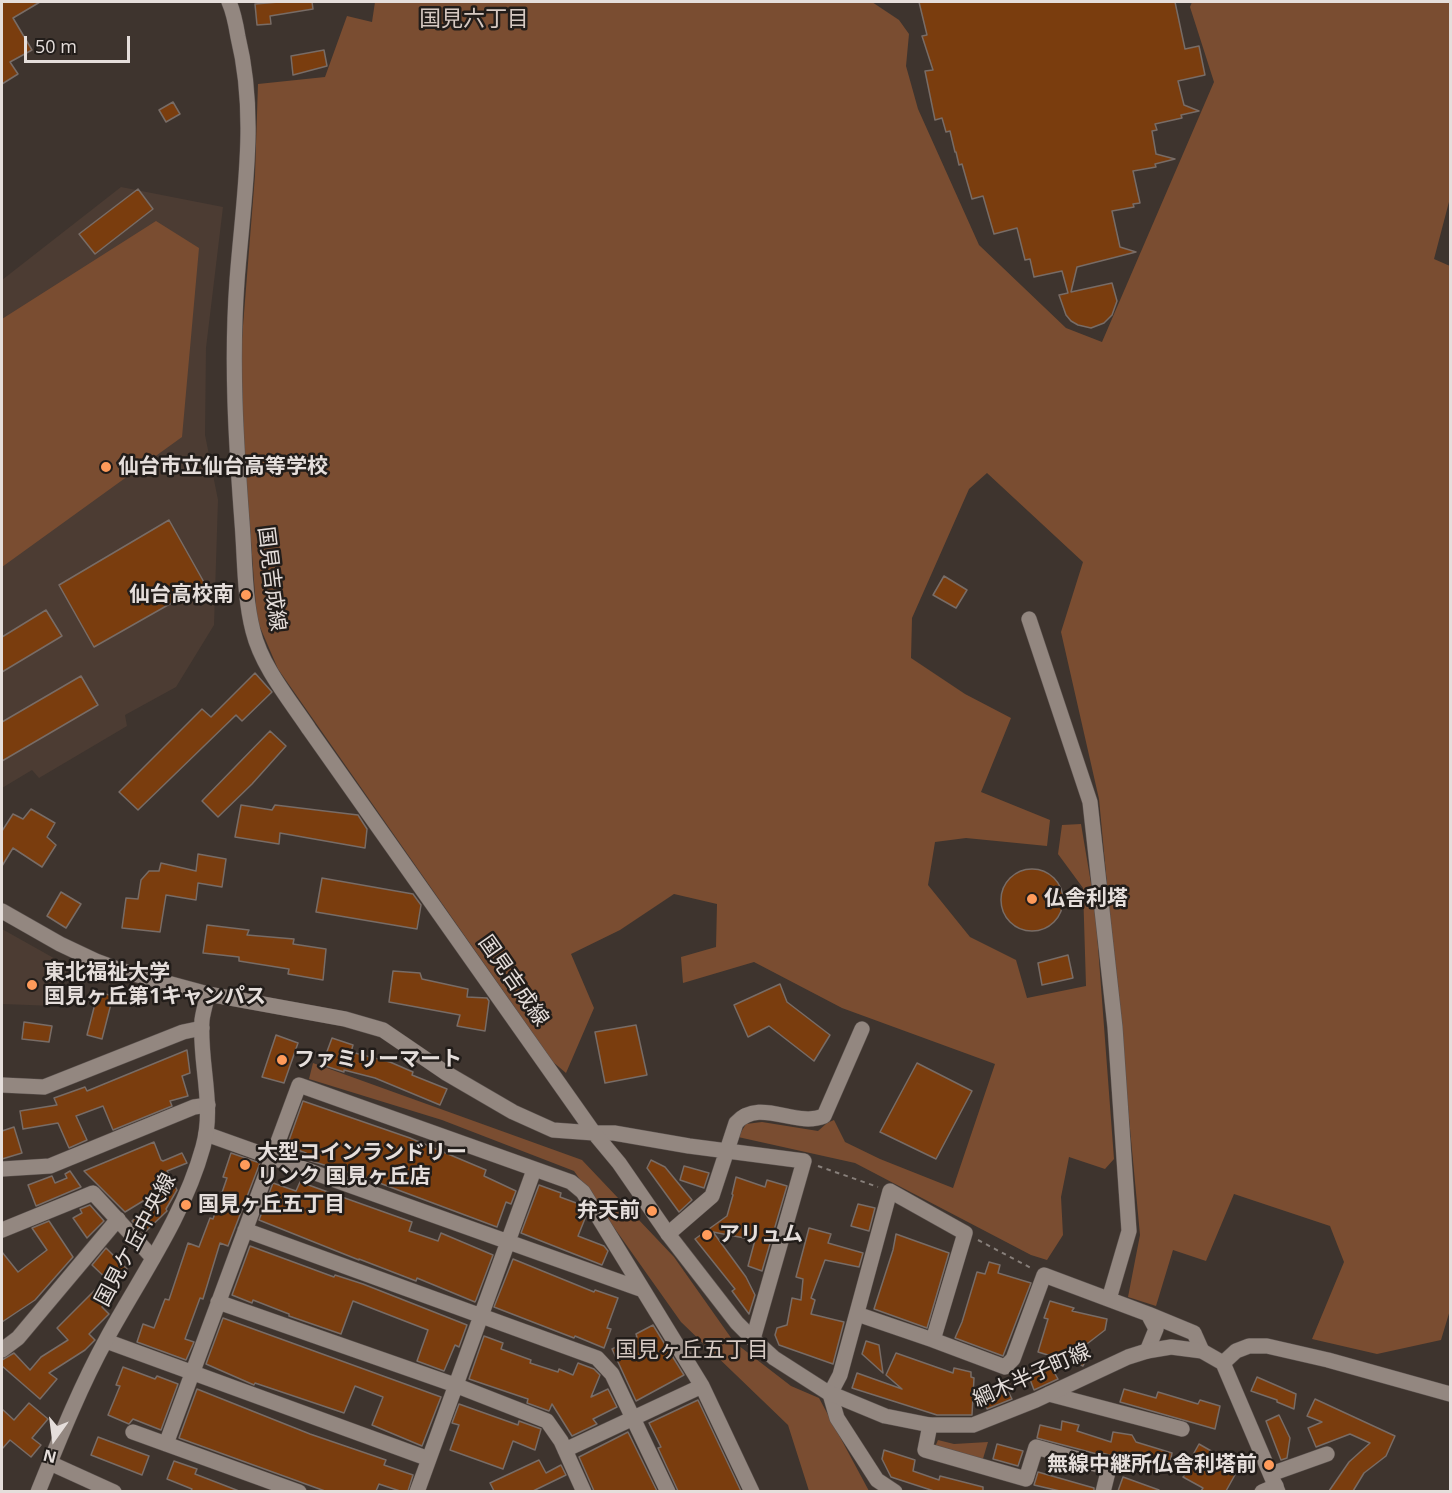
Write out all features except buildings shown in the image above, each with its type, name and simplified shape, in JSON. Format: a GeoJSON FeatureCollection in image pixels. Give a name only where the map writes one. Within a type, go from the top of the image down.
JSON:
{"type":"FeatureCollection","features":[{"type":"Feature","properties":{"kind":"street","name":"国見吉成線"},"geometry":{"type":"LineString","coordinates":[[229,2],[244,62],[249,122],[234,351],[236,438],[248,599],[253,632],[269,670],[302,720],[594,1132]]}},
{"type":"Feature","properties":{"kind":"street"},"geometry":{"type":"LineString","coordinates":[[1029,619],[1090,802],[1115,1027],[1129,1231],[1109,1299]]}},
{"type":"Feature","properties":{"kind":"street"},"geometry":{"type":"LineString","coordinates":[[2,911],[96,961],[156,981],[208,994],[345,1018],[383,1030],[446,1073],[513,1112],[553,1130],[614,1133],[804,1161],[753,1339]]}},
{"type":"Feature","properties":{"kind":"street","name":"国見ケ丘中央線"},"geometry":{"type":"LineString","coordinates":[[38,1491],[78,1397],[106,1341],[190,1188],[206,1134],[208,1106],[202,1019],[208,994]]}},
{"type":"Feature","properties":{"kind":"street"},"geometry":{"type":"LineString","coordinates":[[2,1085],[44,1087],[190,1030],[202,1028]]}},
{"type":"Feature","properties":{"kind":"street"},"geometry":{"type":"LineString","coordinates":[[668,1234],[712,1197],[736,1123],[744,1114],[756,1111],[814,1120],[824,1116],[862,1029]]}},
{"type":"Feature","properties":{"kind":"street"},"geometry":{"type":"LineString","coordinates":[[166,1444],[299,1085],[571,1182],[584,1192],[702,1386],[752,1491]]}},
{"type":"Feature","properties":{"kind":"street"},"geometry":{"type":"LineString","coordinates":[[2,1169],[50,1166],[194,1107],[208,1106]]}},
{"type":"Feature","properties":{"kind":"street","name":"綱木半子町線"},"geometry":{"type":"LineString","coordinates":[[594,1132],[619,1163],[668,1234],[737,1323],[753,1339],[774,1358],[830,1394],[885,1416],[930,1425],[973,1425],[1049,1394],[1128,1357],[1171,1347],[1202,1351],[1223,1363]]}},
{"type":"Feature","properties":{"kind":"street"},"geometry":{"type":"LineString","coordinates":[[206,1134],[643,1290]]}},
{"type":"Feature","properties":{"kind":"street"},"geometry":{"type":"LineString","coordinates":[[417,1491],[534,1170]]}},
{"type":"Feature","properties":{"kind":"street"},"geometry":{"type":"LineString","coordinates":[[895,1491],[877,1480],[837,1418],[830,1394],[840,1375],[890,1191],[965,1233],[933,1340]]}},
{"type":"Feature","properties":{"kind":"street"},"geometry":{"type":"LineString","coordinates":[[2,1230],[93,1193],[153,1258]]}},
{"type":"Feature","properties":{"kind":"street"},"geometry":{"type":"LineString","coordinates":[[2,1350],[18,1338],[118,1219]]}},
{"type":"Feature","properties":{"kind":"street"},"geometry":{"type":"LineString","coordinates":[[245,1230],[597,1358],[612,1374],[668,1491]]}},
{"type":"Feature","properties":{"kind":"street"},"geometry":{"type":"LineString","coordinates":[[857,1314],[1005,1367],[1013,1359],[1044,1275],[1194,1333],[1202,1351]]}},
{"type":"Feature","properties":{"kind":"street"},"geometry":{"type":"LineString","coordinates":[[218,1302],[455,1385],[547,1421],[561,1441],[584,1491]]}},
{"type":"Feature","properties":{"kind":"street"},"geometry":{"type":"LineString","coordinates":[[1147,1351],[1156,1329],[1148,1314]]}},
{"type":"Feature","properties":{"kind":"street"},"geometry":{"type":"LineString","coordinates":[[106,1341],[429,1459]]}},
{"type":"Feature","properties":{"kind":"street"},"geometry":{"type":"LineString","coordinates":[[1327,1454],[1272,1486],[1223,1363],[1242,1348],[1267,1346],[1328,1360],[1450,1394]]}},
{"type":"Feature","properties":{"kind":"street"},"geometry":{"type":"LineString","coordinates":[[565,1450],[702,1386]]}},
{"type":"Feature","properties":{"kind":"street"},"geometry":{"type":"LineString","coordinates":[[1049,1394],[1182,1429]]}},
{"type":"Feature","properties":{"kind":"street"},"geometry":{"type":"LineString","coordinates":[[930,1425],[925,1450],[1026,1479],[1036,1447],[1109,1468],[1103,1491]]}},
{"type":"Feature","properties":{"kind":"street"},"geometry":{"type":"LineString","coordinates":[[133,1432],[299,1491]]}},
{"type":"Feature","properties":{"kind":"street"},"geometry":{"type":"LineString","coordinates":[[50,1463],[114,1491]]}},
{"type":"Feature","properties":{"kind":"path"},"geometry":{"type":"LineString","coordinates":[[804,1161],[890,1191]]}},
{"type":"Feature","properties":{"kind":"path"},"geometry":{"type":"LineString","coordinates":[[965,1233],[1044,1275]]}},
{"type":"Feature","properties":{"kind":"shaded area"},"geometry":{"type":"Polygon","coordinates":[[[375,2],[872,2],[899,20],[909,34],[906,66],[918,109],[979,245],[1066,328],[1102,342],[1214,82],[1190,7],[1192,2],[1450,2],[1450,198],[1434,259],[1450,266],[1450,1310],[1441,1340],[1377,1354],[1312,1339],[1344,1262],[1330,1226],[1234,1194],[1206,1261],[1173,1250],[1156,1306],[1128,1297],[1140,1235],[1099,799],[1061,632],[1083,562],[987,473],[969,489],[912,618],[911,658],[965,694],[1011,718],[981,792],[1050,820],[1047,846],[966,838],[935,842],[928,885],[970,937],[1016,960],[1027,998],[1086,986],[1083,888],[1058,854],[1062,825],[1081,824],[1095,907],[1114,1159],[1105,1169],[1069,1157],[1061,1197],[1063,1235],[1047,1260],[1031,1255],[855,1163],[738,1137],[746,1124],[762,1122],[818,1131],[834,1120],[845,1142],[880,1159],[953,1188],[995,1064],[842,1008],[754,962],[683,983],[681,957],[716,947],[717,904],[674,894],[620,930],[571,954],[594,1008],[566,1073],[553,1062],[278,669],[257,620],[244,450],[241,351],[255,175],[258,84],[325,77],[347,16],[372,22],[375,2]]]}},
{"type":"Feature","properties":{"kind":"shaded area","name":"仙台市立仙台高等学校"},"geometry":{"type":"Polygon","coordinates":[[[121,187],[223,207],[206,348],[205,435],[218,500],[214,625],[176,687],[125,715],[127,726],[39,778],[32,770],[2,788],[2,280],[121,187]]]}},
{"type":"Feature","properties":{"kind":"shaded area"},"geometry":{"type":"Polygon","coordinates":[[[156,221],[199,248],[182,437],[2,567],[2,319],[156,221]]]}},
{"type":"Feature","properties":{"kind":"shaded area","name":"東北福祉大学 国見ヶ丘第1キャンパス"},"geometry":{"type":"Polygon","coordinates":[[[2,929],[68,966],[55,1006],[2,1004],[2,929]]]}},
{"type":"Feature","properties":{"kind":"shaded area"},"geometry":{"type":"Polygon","coordinates":[[[313,1063],[582,1160],[674,1257],[734,1342],[791,1386],[819,1398],[869,1491],[809,1491],[788,1425],[681,1322],[574,1171],[442,1120],[309,1079],[313,1063]]]}},
{"type":"Feature","properties":{"kind":"shaded area"},"geometry":{"type":"Polygon","coordinates":[[[938,1440],[954,1444],[988,1442],[982,1462],[934,1449],[938,1440]]]}},
{"type":"Feature","properties":{"kind":"place","name":"仙台市立仙台高等学校"},"geometry":{"type":"Point","coordinates":[106,467]}},
{"type":"Feature","properties":{"kind":"place","name":"仙台高校南"},"geometry":{"type":"Point","coordinates":[246,595]}},
{"type":"Feature","properties":{"kind":"place","name":"仏舎利塔"},"geometry":{"type":"Point","coordinates":[1032,899]}},
{"type":"Feature","properties":{"kind":"place","name":"東北福祉大学 国見ヶ丘第1キャンパス"},"geometry":{"type":"Point","coordinates":[32,985]}},
{"type":"Feature","properties":{"kind":"place","name":"ファミリーマート"},"geometry":{"type":"Point","coordinates":[282,1060]}},
{"type":"Feature","properties":{"kind":"place","name":"大型コインランドリー リンク 国見ヶ丘店"},"geometry":{"type":"Point","coordinates":[245,1165]}},
{"type":"Feature","properties":{"kind":"place","name":"国見ヶ丘五丁目"},"geometry":{"type":"Point","coordinates":[186,1205]}},
{"type":"Feature","properties":{"kind":"place","name":"弁天前"},"geometry":{"type":"Point","coordinates":[652,1211]}},
{"type":"Feature","properties":{"kind":"place","name":"アリュム"},"geometry":{"type":"Point","coordinates":[707,1235]}},
{"type":"Feature","properties":{"kind":"place","name":"無線中継所仏舎利塔前"},"geometry":{"type":"Point","coordinates":[1269,1465]}},
{"type":"Feature","properties":{"kind":"district","name":"国見六丁目"},"geometry":{"type":"Point","coordinates":[474,20]}},
{"type":"Feature","properties":{"kind":"district","name":"国見ヶ丘五丁目"},"geometry":{"type":"Point","coordinates":[692,1351]}}]}
